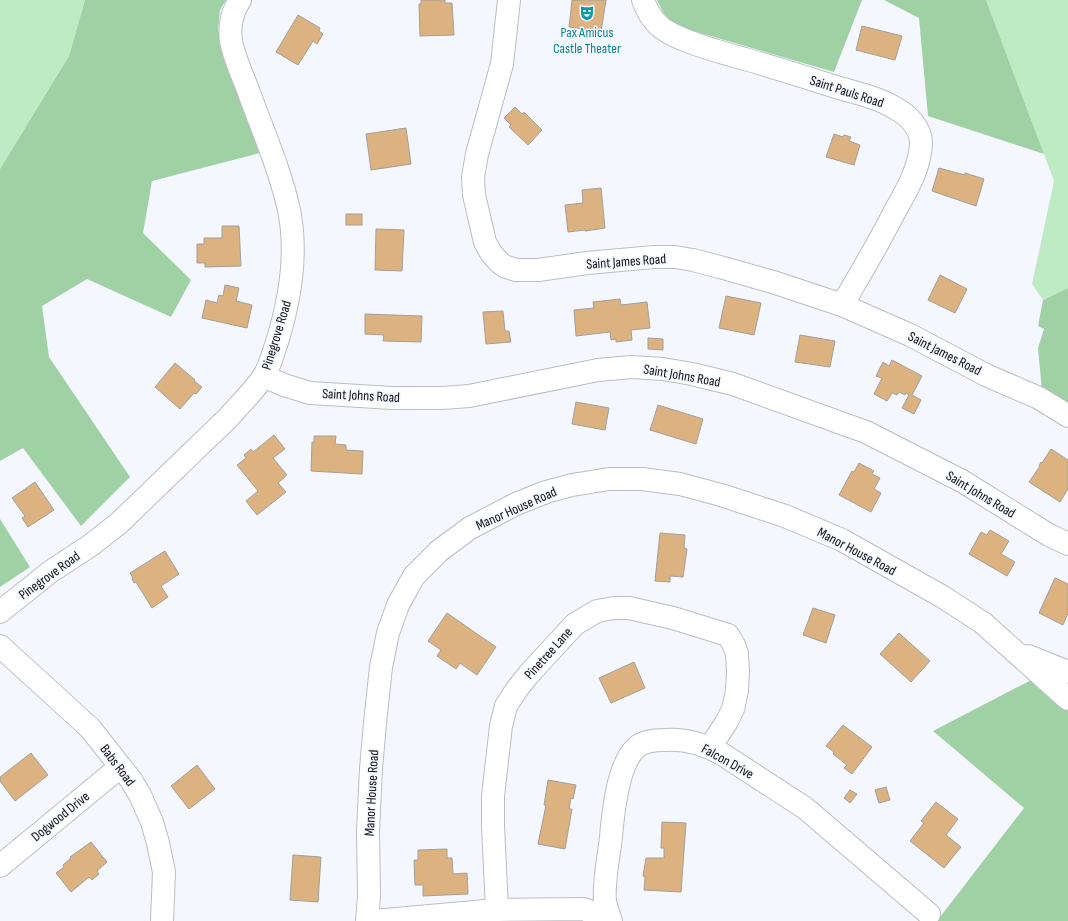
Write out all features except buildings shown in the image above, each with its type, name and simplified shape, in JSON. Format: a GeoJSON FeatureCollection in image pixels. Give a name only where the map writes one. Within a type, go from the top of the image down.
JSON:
{"type":"FeatureCollection","features":[{"type":"Feature","properties":{"kind":"street","name":"Pinegrove Road"},"geometry":{"type":"LineString","coordinates":[[0,612],[50,572],[91,545],[118,524],[149,495],[244,401],[264,376],[275,348],[289,296],[293,238],[289,209],[281,180],[239,67],[232,42],[231,22],[240,0]]}},
{"type":"Feature","properties":{"kind":"street","name":"Saint James Road"},"geometry":{"type":"LineString","coordinates":[[509,0],[502,64],[477,154],[473,177],[474,195],[485,242],[495,259],[504,266],[522,271],[640,258],[674,257],[720,267],[773,282],[842,305],[910,335],[986,375],[1039,398],[1068,416]]}},
{"type":"Feature","properties":{"kind":"street","name":"Saint Pauls Road"},"geometry":{"type":"LineString","coordinates":[[643,0],[650,15],[656,23],[669,33],[714,50],[775,67],[874,98],[896,108],[915,125],[921,142],[917,167],[866,266],[842,305]]}},
{"type":"Feature","properties":{"kind":"street","name":"Saint Johns Road"},"geometry":{"type":"LineString","coordinates":[[264,376],[284,385],[310,392],[392,398],[442,398],[469,396],[598,370],[632,367],[663,369],[692,374],[733,384],[866,432],[962,481],[1049,535],[1068,544]]}},
{"type":"Feature","properties":{"kind":"street","name":"Manor House Road"},"geometry":{"type":"LineString","coordinates":[[367,921],[369,896],[368,831],[374,738],[381,667],[388,633],[398,605],[414,576],[439,551],[470,528],[516,504],[546,492],[572,485],[609,479],[642,479],[680,484],[721,495],[785,516],[842,540],[943,597],[983,622],[1016,650],[1068,699]]}},
{"type":"Feature","properties":{"kind":"street","name":"Pinetree Lane"},"geometry":{"type":"LineString","coordinates":[[497,910],[493,796],[499,740],[506,706],[529,674],[575,624],[597,611],[614,608],[629,608],[673,618],[728,635],[737,654],[737,691],[733,709],[710,748]]}},
{"type":"Feature","properties":{"kind":"street","name":"Babs Road"},"geometry":{"type":"LineString","coordinates":[[0,646],[90,728],[131,780],[146,806],[158,843],[164,872],[162,921]]}},
{"type":"Feature","properties":{"kind":"street","name":"Manor House Road"},"geometry":{"type":"LineString","coordinates":[[1016,650],[1068,672]]}},
{"type":"Feature","properties":{"kind":"street","name":"Falcon Drive"},"geometry":{"type":"LineString","coordinates":[[611,921],[606,904],[605,892],[616,798],[622,769],[627,759],[637,747],[649,741],[671,739],[683,740],[710,748],[722,754],[805,808],[929,914]]}},
{"type":"Feature","properties":{"kind":"street","name":"Dogwood Drive"},"geometry":{"type":"LineString","coordinates":[[0,866],[120,767]]}},
{"type":"Feature","properties":{"kind":"street"},"geometry":{"type":"LineString","coordinates":[[374,921],[497,910],[584,909],[611,921]]}},
{"type":"Feature","properties":{"kind":"green space"},"geometry":{"type":"Polygon","coordinates":[[[0,0],[85,0],[69,56],[0,169],[0,0]]]}},
{"type":"Feature","properties":{"kind":"green space"},"geometry":{"type":"Polygon","coordinates":[[[85,0],[226,0],[220,10],[218,30],[260,153],[152,181],[143,233],[191,280],[171,317],[87,279],[42,306],[49,357],[130,477],[81,526],[23,448],[0,461],[0,169],[69,56],[85,0]]]}},
{"type":"Feature","properties":{"kind":"green space"},"geometry":{"type":"Polygon","coordinates":[[[657,0],[862,0],[834,72],[676,26],[664,14],[657,0]]]}},
{"type":"Feature","properties":{"kind":"green space"},"geometry":{"type":"Polygon","coordinates":[[[884,0],[986,0],[1044,154],[928,116],[919,18],[884,0]]]}},
{"type":"Feature","properties":{"kind":"green space"},"geometry":{"type":"Polygon","coordinates":[[[986,0],[1068,0],[1068,288],[1043,300],[1032,284],[1054,181],[986,0]]]}},
{"type":"Feature","properties":{"kind":"green space"},"geometry":{"type":"Polygon","coordinates":[[[1068,288],[1068,406],[1042,391],[1038,348],[1044,329],[1038,326],[1043,300],[1068,288]]]}},
{"type":"Feature","properties":{"kind":"green space"},"geometry":{"type":"Polygon","coordinates":[[[0,519],[30,567],[0,587],[0,519]]]}},
{"type":"Feature","properties":{"kind":"green space"},"geometry":{"type":"Polygon","coordinates":[[[1037,677],[1068,709],[1068,921],[937,921],[1024,808],[933,731],[1037,677]]]}},
{"type":"Feature","properties":{"kind":"place","name":"Pax Amicus Castle Theater"},"geometry":{"type":"Point","coordinates":[587,13]}}]}
